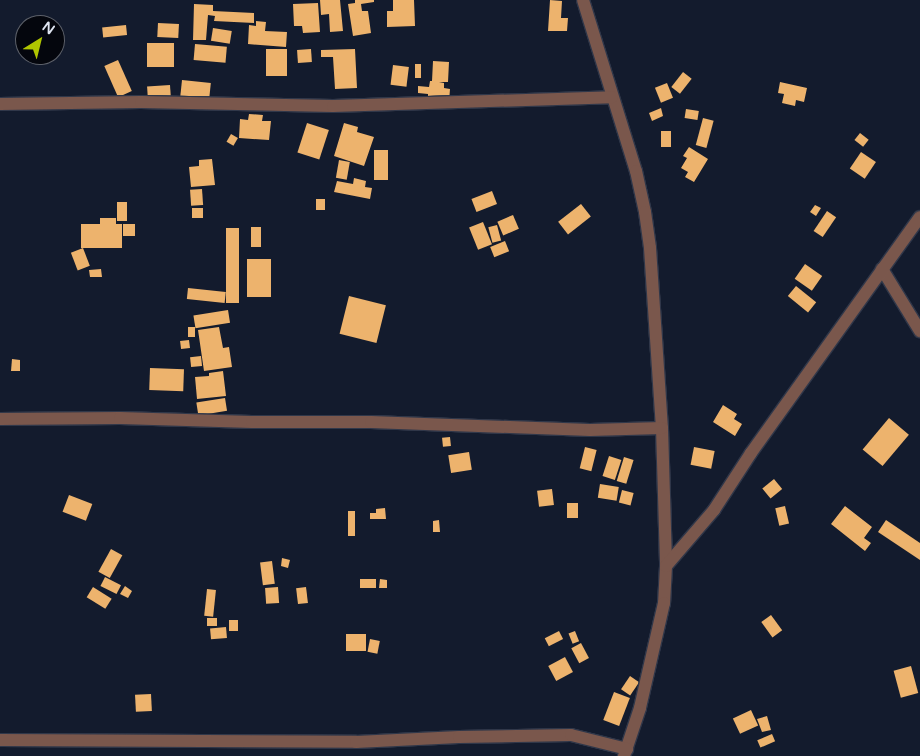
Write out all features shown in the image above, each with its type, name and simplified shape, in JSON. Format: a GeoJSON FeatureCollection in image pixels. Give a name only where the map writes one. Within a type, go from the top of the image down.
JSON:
{"type":"FeatureCollection","features":[{"type":"Feature","properties":{"kind":"street"},"geometry":{"type":"LineString","coordinates":[[0,740],[356,742],[459,737],[571,735],[625,753],[640,708],[664,603],[666,566],[662,428],[650,248],[645,212],[636,171],[583,0]]}},
{"type":"Feature","properties":{"kind":"street"},"geometry":{"type":"LineString","coordinates":[[0,104],[142,102],[333,106],[612,97]]}},
{"type":"Feature","properties":{"kind":"street"},"geometry":{"type":"LineString","coordinates":[[666,566],[714,510],[751,453],[920,217]]}},
{"type":"Feature","properties":{"kind":"street"},"geometry":{"type":"LineString","coordinates":[[882,269],[920,331]]}},
{"type":"Feature","properties":{"kind":"street"},"geometry":{"type":"LineString","coordinates":[[0,419],[120,418],[252,422],[371,422],[590,430],[662,428]]}},
{"type":"Feature","properties":{"kind":"building"},"geometry":{"type":"Polygon","coordinates":[[[320,0],[340,0],[343,31],[330,32],[329,14],[321,15],[320,0]]]}},
{"type":"Feature","properties":{"kind":"building"},"geometry":{"type":"Polygon","coordinates":[[[355,0],[374,0],[374,2],[361,4],[362,11],[368,11],[371,33],[353,36],[348,4],[355,3],[355,0]]]}},
{"type":"Feature","properties":{"kind":"building"},"geometry":{"type":"Polygon","coordinates":[[[393,0],[414,0],[415,26],[387,27],[387,11],[393,11],[393,0]]]}},
{"type":"Feature","properties":{"kind":"building"},"geometry":{"type":"Polygon","coordinates":[[[550,0],[562,1],[561,18],[568,18],[567,31],[548,31],[550,0]]]}},
{"type":"Feature","properties":{"kind":"building"},"geometry":{"type":"Polygon","coordinates":[[[318,3],[320,32],[303,33],[302,26],[294,26],[293,4],[318,3]]]}},
{"type":"Feature","properties":{"kind":"building"},"geometry":{"type":"Polygon","coordinates":[[[194,4],[213,5],[213,11],[254,13],[254,23],[214,21],[215,16],[208,15],[206,40],[193,40],[194,4]]]}},
{"type":"Feature","properties":{"kind":"building"},"geometry":{"type":"Polygon","coordinates":[[[256,21],[266,22],[265,31],[287,32],[286,47],[248,44],[249,25],[256,26],[256,21]]]}},
{"type":"Feature","properties":{"kind":"building"},"geometry":{"type":"Polygon","coordinates":[[[158,23],[179,24],[178,38],[157,37],[158,23]]]}},
{"type":"Feature","properties":{"kind":"building"},"geometry":{"type":"Polygon","coordinates":[[[126,25],[127,35],[103,37],[102,28],[126,25]]]}},
{"type":"Feature","properties":{"kind":"building"},"geometry":{"type":"Polygon","coordinates":[[[213,28],[232,31],[230,44],[211,41],[213,28]]]}},
{"type":"Feature","properties":{"kind":"building"},"geometry":{"type":"Polygon","coordinates":[[[147,43],[174,43],[174,67],[147,67],[147,43]]]}},
{"type":"Feature","properties":{"kind":"building"},"geometry":{"type":"Polygon","coordinates":[[[195,44],[227,47],[225,63],[194,60],[195,44]]]}},
{"type":"Feature","properties":{"kind":"building"},"geometry":{"type":"Polygon","coordinates":[[[266,49],[287,49],[287,76],[266,76],[266,49]]]}},
{"type":"Feature","properties":{"kind":"building"},"geometry":{"type":"Polygon","coordinates":[[[311,49],[312,62],[298,63],[297,50],[311,49]]]}},
{"type":"Feature","properties":{"kind":"building"},"geometry":{"type":"Polygon","coordinates":[[[355,49],[357,88],[335,89],[333,57],[321,57],[321,50],[355,49]]]}},
{"type":"Feature","properties":{"kind":"building"},"geometry":{"type":"Polygon","coordinates":[[[118,60],[132,91],[118,97],[104,66],[118,60]]]}},
{"type":"Feature","properties":{"kind":"building"},"geometry":{"type":"Polygon","coordinates":[[[433,61],[449,62],[448,82],[439,82],[444,83],[444,88],[450,89],[449,102],[428,100],[428,94],[418,93],[418,86],[429,87],[430,81],[432,81],[433,61]]]}},
{"type":"Feature","properties":{"kind":"building"},"geometry":{"type":"Polygon","coordinates":[[[415,64],[421,64],[421,78],[415,78],[415,64]]]}},
{"type":"Feature","properties":{"kind":"building"},"geometry":{"type":"Polygon","coordinates":[[[393,65],[409,67],[406,87],[391,85],[393,65]]]}},
{"type":"Feature","properties":{"kind":"building"},"geometry":{"type":"Polygon","coordinates":[[[683,72],[692,79],[680,94],[671,87],[683,72]]]}},
{"type":"Feature","properties":{"kind":"building"},"geometry":{"type":"Polygon","coordinates":[[[182,80],[211,83],[209,105],[180,102],[182,80]]]}},
{"type":"Feature","properties":{"kind":"building"},"geometry":{"type":"Polygon","coordinates":[[[780,82],[807,88],[804,102],[796,100],[795,106],[782,103],[784,94],[778,93],[780,82]]]}},
{"type":"Feature","properties":{"kind":"building"},"geometry":{"type":"Polygon","coordinates":[[[667,83],[673,98],[661,103],[655,88],[667,83]]]}},
{"type":"Feature","properties":{"kind":"building"},"geometry":{"type":"Polygon","coordinates":[[[170,85],[171,99],[148,101],[147,87],[170,85]]]}},
{"type":"Feature","properties":{"kind":"building"},"geometry":{"type":"Polygon","coordinates":[[[661,108],[663,116],[652,121],[649,113],[661,108]]]}},
{"type":"Feature","properties":{"kind":"building"},"geometry":{"type":"Polygon","coordinates":[[[686,109],[699,111],[697,120],[685,118],[686,109]]]}},
{"type":"Feature","properties":{"kind":"building"},"geometry":{"type":"Polygon","coordinates":[[[249,114],[263,115],[262,121],[271,121],[269,140],[239,138],[240,119],[248,120],[249,114]]]}},
{"type":"Feature","properties":{"kind":"building"},"geometry":{"type":"Polygon","coordinates":[[[703,118],[714,121],[706,148],[696,145],[703,118]]]}},
{"type":"Feature","properties":{"kind":"building"},"geometry":{"type":"Polygon","coordinates":[[[307,123],[329,130],[319,160],[297,152],[307,123]]]}},
{"type":"Feature","properties":{"kind":"building"},"geometry":{"type":"Polygon","coordinates":[[[344,123],[358,127],[357,132],[374,137],[364,166],[334,156],[344,123]]]}},
{"type":"Feature","properties":{"kind":"building"},"geometry":{"type":"Polygon","coordinates":[[[661,131],[671,131],[671,147],[661,147],[661,131]]]}},
{"type":"Feature","properties":{"kind":"building"},"geometry":{"type":"Polygon","coordinates":[[[860,133],[869,140],[863,147],[854,140],[860,133]]]}},
{"type":"Feature","properties":{"kind":"building"},"geometry":{"type":"Polygon","coordinates":[[[231,134],[238,138],[233,146],[226,142],[231,134]]]}},
{"type":"Feature","properties":{"kind":"building"},"geometry":{"type":"Polygon","coordinates":[[[689,147],[708,159],[694,182],[685,177],[688,172],[681,168],[687,158],[683,156],[689,147]]]}},
{"type":"Feature","properties":{"kind":"building"},"geometry":{"type":"Polygon","coordinates":[[[374,150],[388,150],[388,180],[374,180],[374,150]]]}},
{"type":"Feature","properties":{"kind":"building"},"geometry":{"type":"Polygon","coordinates":[[[861,152],[876,162],[865,179],[850,169],[861,152]]]}},
{"type":"Feature","properties":{"kind":"building"},"geometry":{"type":"Polygon","coordinates":[[[212,159],[215,185],[191,187],[189,167],[199,166],[199,160],[212,159]]]}},
{"type":"Feature","properties":{"kind":"building"},"geometry":{"type":"Polygon","coordinates":[[[339,160],[350,162],[347,180],[336,178],[339,160]]]}},
{"type":"Feature","properties":{"kind":"building"},"geometry":{"type":"Polygon","coordinates":[[[354,178],[366,181],[365,187],[372,188],[370,199],[334,192],[337,181],[353,184],[354,178]]]}},
{"type":"Feature","properties":{"kind":"building"},"geometry":{"type":"Polygon","coordinates":[[[202,189],[203,205],[191,206],[190,190],[202,189]]]}},
{"type":"Feature","properties":{"kind":"building"},"geometry":{"type":"Polygon","coordinates":[[[492,191],[497,204],[476,212],[471,199],[492,191]]]}},
{"type":"Feature","properties":{"kind":"building"},"geometry":{"type":"Polygon","coordinates":[[[316,199],[325,199],[325,210],[316,210],[316,199]]]}},
{"type":"Feature","properties":{"kind":"building"},"geometry":{"type":"Polygon","coordinates":[[[117,202],[127,202],[127,221],[117,221],[117,202]]]}},
{"type":"Feature","properties":{"kind":"building"},"geometry":{"type":"Polygon","coordinates":[[[581,204],[591,217],[568,234],[558,222],[581,204]]]}},
{"type":"Feature","properties":{"kind":"building"},"geometry":{"type":"Polygon","coordinates":[[[815,205],[821,208],[816,216],[810,212],[815,205]]]}},
{"type":"Feature","properties":{"kind":"building"},"geometry":{"type":"Polygon","coordinates":[[[192,208],[203,208],[203,218],[192,218],[192,208]]]}},
{"type":"Feature","properties":{"kind":"building"},"geometry":{"type":"Polygon","coordinates":[[[827,211],[836,217],[823,237],[814,231],[827,211]]]}},
{"type":"Feature","properties":{"kind":"building"},"geometry":{"type":"Polygon","coordinates":[[[513,215],[519,229],[503,235],[497,222],[513,215]]]}},
{"type":"Feature","properties":{"kind":"building"},"geometry":{"type":"Polygon","coordinates":[[[100,218],[116,218],[116,224],[122,224],[122,248],[81,248],[81,224],[100,224],[100,218]]]}},
{"type":"Feature","properties":{"kind":"building"},"geometry":{"type":"Polygon","coordinates":[[[483,222],[492,244],[478,250],[469,228],[483,222]]]}},
{"type":"Feature","properties":{"kind":"building"},"geometry":{"type":"Polygon","coordinates":[[[123,224],[135,224],[135,236],[123,236],[123,224]]]}},
{"type":"Feature","properties":{"kind":"building"},"geometry":{"type":"Polygon","coordinates":[[[497,225],[501,240],[492,243],[488,227],[497,225]]]}},
{"type":"Feature","properties":{"kind":"building"},"geometry":{"type":"Polygon","coordinates":[[[251,227],[261,227],[261,247],[251,247],[251,227]]]}},
{"type":"Feature","properties":{"kind":"building"},"geometry":{"type":"Polygon","coordinates":[[[226,228],[239,228],[239,303],[226,303],[226,228]]]}},
{"type":"Feature","properties":{"kind":"building"},"geometry":{"type":"Polygon","coordinates":[[[505,241],[509,251],[494,257],[490,247],[505,241]]]}},
{"type":"Feature","properties":{"kind":"building"},"geometry":{"type":"Polygon","coordinates":[[[83,248],[90,266],[78,270],[71,253],[83,248]]]}},
{"type":"Feature","properties":{"kind":"building"},"geometry":{"type":"Polygon","coordinates":[[[247,259],[271,259],[271,297],[247,297],[247,259]]]}},
{"type":"Feature","properties":{"kind":"building"},"geometry":{"type":"Polygon","coordinates":[[[805,264],[822,276],[812,291],[795,279],[805,264]]]}},
{"type":"Feature","properties":{"kind":"building"},"geometry":{"type":"Polygon","coordinates":[[[101,269],[102,277],[90,277],[89,270],[101,269]]]}},
{"type":"Feature","properties":{"kind":"building"},"geometry":{"type":"Polygon","coordinates":[[[796,286],[816,302],[808,312],[788,296],[796,286]]]}},
{"type":"Feature","properties":{"kind":"building"},"geometry":{"type":"Polygon","coordinates":[[[188,288],[226,292],[225,303],[187,299],[188,288]]]}},
{"type":"Feature","properties":{"kind":"building"},"geometry":{"type":"Polygon","coordinates":[[[349,296],[386,305],[376,343],[340,334],[349,296]]]}},
{"type":"Feature","properties":{"kind":"building"},"geometry":{"type":"Polygon","coordinates":[[[228,310],[230,323],[195,328],[193,315],[228,310]]]}},
{"type":"Feature","properties":{"kind":"building"},"geometry":{"type":"Polygon","coordinates":[[[188,327],[195,327],[195,337],[188,337],[188,327]]]}},
{"type":"Feature","properties":{"kind":"building"},"geometry":{"type":"Polygon","coordinates":[[[219,327],[223,348],[229,347],[232,367],[204,371],[198,330],[219,327]]]}},
{"type":"Feature","properties":{"kind":"building"},"geometry":{"type":"Polygon","coordinates":[[[189,340],[190,348],[181,349],[180,341],[189,340]]]}},
{"type":"Feature","properties":{"kind":"building"},"geometry":{"type":"Polygon","coordinates":[[[201,356],[202,366],[191,367],[190,357],[201,356]]]}},
{"type":"Feature","properties":{"kind":"building"},"geometry":{"type":"Polygon","coordinates":[[[12,359],[20,360],[20,371],[11,371],[12,359]]]}},
{"type":"Feature","properties":{"kind":"building"},"geometry":{"type":"Polygon","coordinates":[[[150,368],[184,369],[183,391],[149,390],[150,368]]]}},
{"type":"Feature","properties":{"kind":"building"},"geometry":{"type":"Polygon","coordinates":[[[223,371],[226,396],[197,399],[195,377],[209,376],[209,373],[223,371]]]}},
{"type":"Feature","properties":{"kind":"building"},"geometry":{"type":"Polygon","coordinates":[[[225,398],[227,411],[198,415],[196,403],[225,398]]]}},
{"type":"Feature","properties":{"kind":"building"},"geometry":{"type":"Polygon","coordinates":[[[723,405],[737,414],[734,419],[742,424],[735,436],[713,422],[723,405]]]}},
{"type":"Feature","properties":{"kind":"building"},"geometry":{"type":"Polygon","coordinates":[[[889,418],[909,435],[883,466],[863,449],[889,418]]]}},
{"type":"Feature","properties":{"kind":"building"},"geometry":{"type":"Polygon","coordinates":[[[450,437],[451,446],[443,447],[442,438],[450,437]]]}},
{"type":"Feature","properties":{"kind":"building"},"geometry":{"type":"Polygon","coordinates":[[[585,447],[597,450],[591,471],[580,468],[585,447]]]}},
{"type":"Feature","properties":{"kind":"building"},"geometry":{"type":"Polygon","coordinates":[[[694,447],[715,451],[711,469],[691,465],[694,447]]]}},
{"type":"Feature","properties":{"kind":"building"},"geometry":{"type":"Polygon","coordinates":[[[469,452],[472,470],[451,473],[448,455],[469,452]]]}},
{"type":"Feature","properties":{"kind":"building"},"geometry":{"type":"Polygon","coordinates":[[[609,456],[621,460],[615,480],[603,476],[609,456]]]}},
{"type":"Feature","properties":{"kind":"building"},"geometry":{"type":"Polygon","coordinates":[[[624,457],[634,460],[626,484],[617,481],[624,457]]]}},
{"type":"Feature","properties":{"kind":"building"},"geometry":{"type":"Polygon","coordinates":[[[774,479],[782,489],[771,499],[762,488],[774,479]]]}},
{"type":"Feature","properties":{"kind":"building"},"geometry":{"type":"Polygon","coordinates":[[[600,484],[619,487],[617,501],[598,498],[600,484]]]}},
{"type":"Feature","properties":{"kind":"building"},"geometry":{"type":"Polygon","coordinates":[[[552,489],[554,505],[539,507],[537,491],[552,489]]]}},
{"type":"Feature","properties":{"kind":"building"},"geometry":{"type":"Polygon","coordinates":[[[622,490],[634,493],[630,506],[619,503],[622,490]]]}},
{"type":"Feature","properties":{"kind":"building"},"geometry":{"type":"Polygon","coordinates":[[[69,495],[92,504],[86,521],[63,512],[69,495]]]}},
{"type":"Feature","properties":{"kind":"building"},"geometry":{"type":"Polygon","coordinates":[[[567,503],[578,503],[578,518],[567,518],[567,503]]]}},
{"type":"Feature","properties":{"kind":"building"},"geometry":{"type":"Polygon","coordinates":[[[785,506],[789,524],[779,526],[775,508],[785,506]]]}},
{"type":"Feature","properties":{"kind":"building"},"geometry":{"type":"Polygon","coordinates":[[[845,506],[872,527],[864,538],[871,543],[865,551],[831,524],[845,506]]]}},
{"type":"Feature","properties":{"kind":"building"},"geometry":{"type":"Polygon","coordinates":[[[385,508],[386,519],[370,519],[370,513],[376,513],[376,509],[385,508]]]}},
{"type":"Feature","properties":{"kind":"building"},"geometry":{"type":"Polygon","coordinates":[[[348,511],[355,511],[355,536],[348,536],[348,511]]]}},
{"type":"Feature","properties":{"kind":"building"},"geometry":{"type":"Polygon","coordinates":[[[439,520],[440,532],[433,532],[433,521],[439,520]]]}},
{"type":"Feature","properties":{"kind":"building"},"geometry":{"type":"Polygon","coordinates":[[[886,520],[920,543],[920,560],[878,532],[886,520]]]}},
{"type":"Feature","properties":{"kind":"building"},"geometry":{"type":"Polygon","coordinates":[[[111,549],[122,555],[110,578],[98,572],[111,549]]]}},
{"type":"Feature","properties":{"kind":"building"},"geometry":{"type":"Polygon","coordinates":[[[282,558],[290,560],[288,568],[281,566],[282,558]]]}},
{"type":"Feature","properties":{"kind":"building"},"geometry":{"type":"Polygon","coordinates":[[[272,561],[275,584],[263,585],[260,562],[272,561]]]}},
{"type":"Feature","properties":{"kind":"building"},"geometry":{"type":"Polygon","coordinates":[[[105,577],[121,585],[116,594],[100,586],[105,577]]]}},
{"type":"Feature","properties":{"kind":"building"},"geometry":{"type":"Polygon","coordinates":[[[360,579],[376,579],[376,588],[360,588],[360,579]]]}},
{"type":"Feature","properties":{"kind":"building"},"geometry":{"type":"Polygon","coordinates":[[[380,579],[387,580],[387,588],[379,588],[380,579]]]}},
{"type":"Feature","properties":{"kind":"building"},"geometry":{"type":"Polygon","coordinates":[[[125,586],[132,591],[128,598],[120,594],[125,586]]]}},
{"type":"Feature","properties":{"kind":"building"},"geometry":{"type":"Polygon","coordinates":[[[93,587],[112,599],[105,609],[87,597],[93,587]]]}},
{"type":"Feature","properties":{"kind":"building"},"geometry":{"type":"Polygon","coordinates":[[[278,587],[279,603],[266,604],[265,588],[278,587]]]}},
{"type":"Feature","properties":{"kind":"building"},"geometry":{"type":"Polygon","coordinates":[[[306,587],[308,603],[298,604],[296,588],[306,587]]]}},
{"type":"Feature","properties":{"kind":"building"},"geometry":{"type":"Polygon","coordinates":[[[207,589],[216,590],[213,617],[204,616],[207,589]]]}},
{"type":"Feature","properties":{"kind":"building"},"geometry":{"type":"Polygon","coordinates":[[[771,615],[782,630],[772,637],[761,622],[771,615]]]}},
{"type":"Feature","properties":{"kind":"building"},"geometry":{"type":"Polygon","coordinates":[[[207,618],[217,618],[217,626],[207,626],[207,618]]]}},
{"type":"Feature","properties":{"kind":"building"},"geometry":{"type":"Polygon","coordinates":[[[229,620],[238,620],[238,631],[229,631],[229,620]]]}},
{"type":"Feature","properties":{"kind":"building"},"geometry":{"type":"Polygon","coordinates":[[[226,627],[227,638],[211,639],[210,628],[226,627]]]}},
{"type":"Feature","properties":{"kind":"building"},"geometry":{"type":"Polygon","coordinates":[[[559,631],[563,639],[549,646],[545,638],[559,631]]]}},
{"type":"Feature","properties":{"kind":"building"},"geometry":{"type":"Polygon","coordinates":[[[575,631],[579,641],[573,644],[569,634],[575,631]]]}},
{"type":"Feature","properties":{"kind":"building"},"geometry":{"type":"Polygon","coordinates":[[[346,634],[366,634],[366,651],[346,651],[346,634]]]}},
{"type":"Feature","properties":{"kind":"building"},"geometry":{"type":"Polygon","coordinates":[[[370,639],[380,641],[377,654],[368,652],[370,639]]]}},
{"type":"Feature","properties":{"kind":"building"},"geometry":{"type":"Polygon","coordinates":[[[581,643],[589,658],[579,663],[571,648],[581,643]]]}},
{"type":"Feature","properties":{"kind":"building"},"geometry":{"type":"Polygon","coordinates":[[[565,657],[573,672],[556,681],[548,666],[565,657]]]}},
{"type":"Feature","properties":{"kind":"building"},"geometry":{"type":"Polygon","coordinates":[[[911,666],[918,693],[901,698],[894,671],[911,666]]]}},
{"type":"Feature","properties":{"kind":"building"},"geometry":{"type":"Polygon","coordinates":[[[630,676],[639,682],[630,695],[621,689],[630,676]]]}},
{"type":"Feature","properties":{"kind":"building"},"geometry":{"type":"Polygon","coordinates":[[[614,692],[630,698],[619,726],[603,720],[614,692]]]}},
{"type":"Feature","properties":{"kind":"building"},"geometry":{"type":"Polygon","coordinates":[[[151,694],[152,711],[136,712],[135,695],[151,694]]]}},
{"type":"Feature","properties":{"kind":"building"},"geometry":{"type":"Polygon","coordinates":[[[751,710],[758,725],[740,734],[733,718],[751,710]]]}},
{"type":"Feature","properties":{"kind":"building"},"geometry":{"type":"Polygon","coordinates":[[[767,716],[771,730],[762,732],[757,719],[767,716]]]}},
{"type":"Feature","properties":{"kind":"building"},"geometry":{"type":"Polygon","coordinates":[[[772,734],[775,741],[760,748],[757,740],[772,734]]]}}]}
